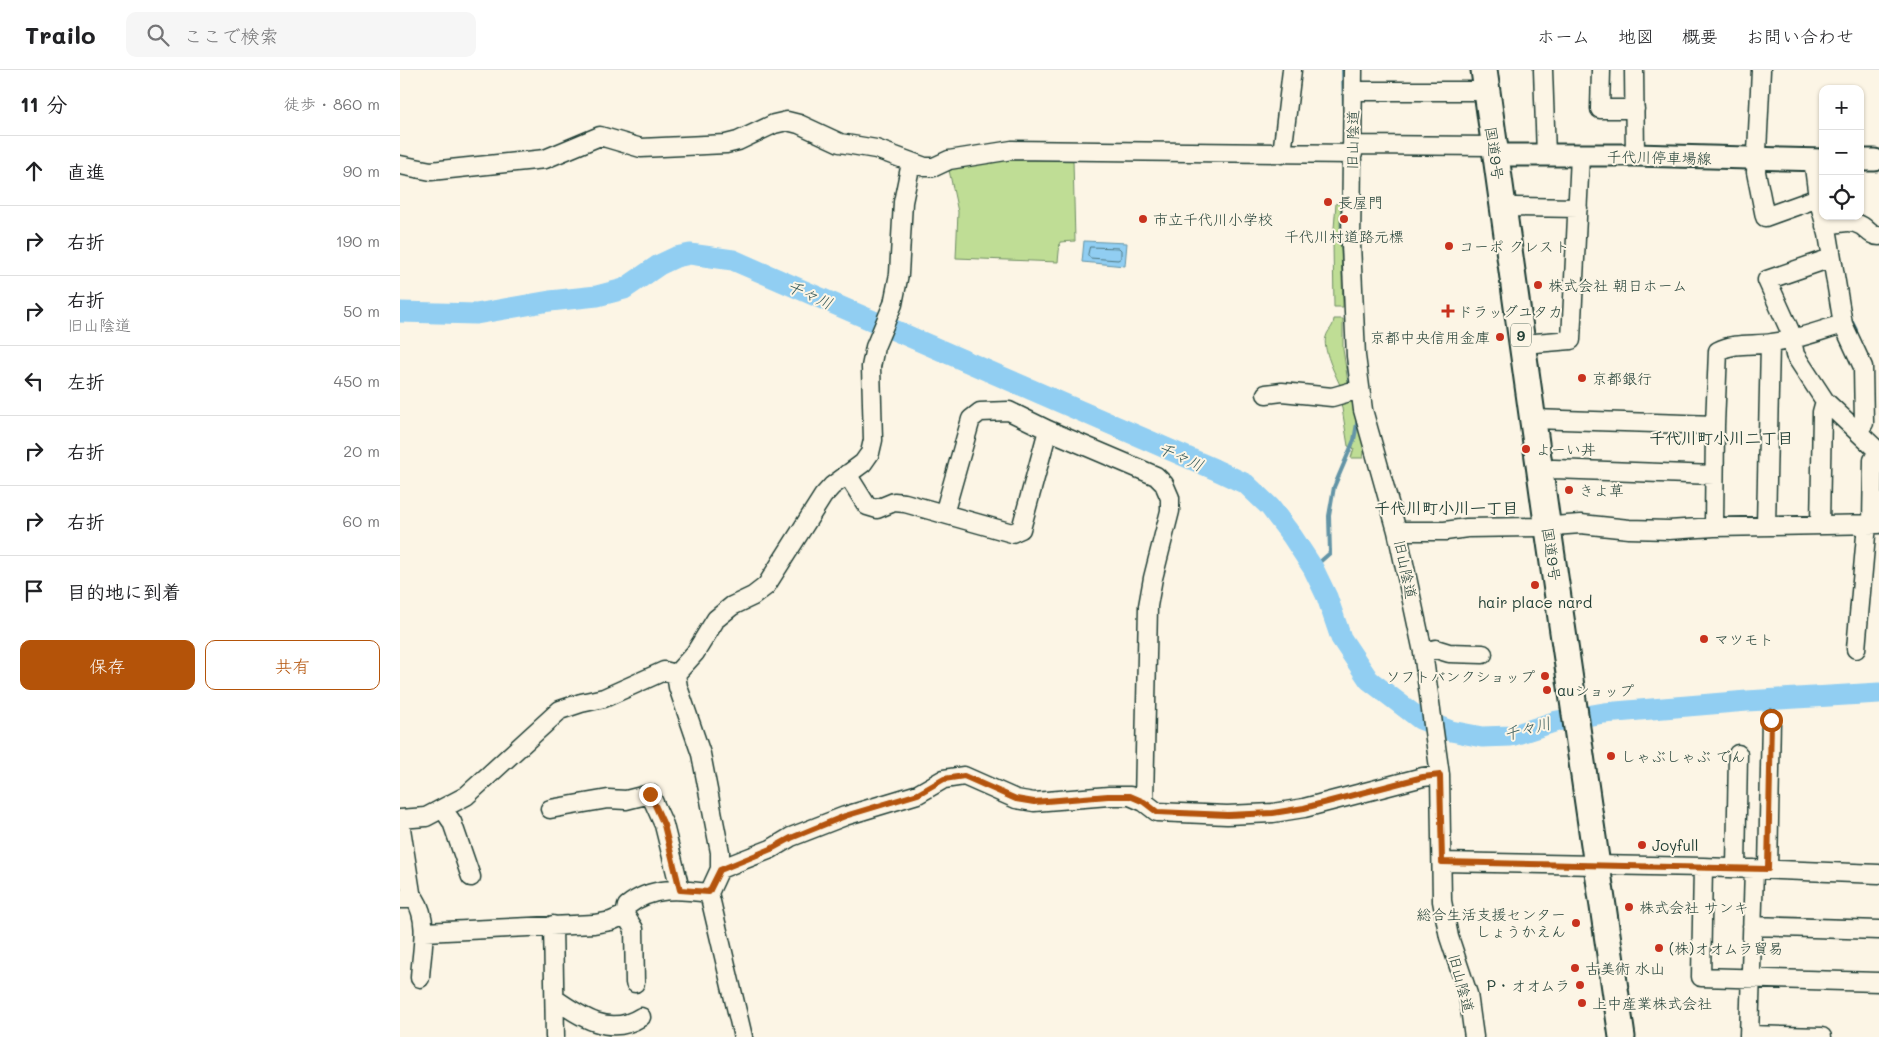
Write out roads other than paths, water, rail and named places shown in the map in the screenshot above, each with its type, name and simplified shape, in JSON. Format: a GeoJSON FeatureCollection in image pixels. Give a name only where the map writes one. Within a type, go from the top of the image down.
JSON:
{"type":"FeatureCollection","features":[{"type":"Feature","properties":{"kind":"highway","name":"国道9号"},"geometry":{"type":"LineString","coordinates":[[1486,80],[1540,471],[1622,1037]]}},
{"type":"Feature","properties":{"kind":"main road","name":"千代川停車場線"},"geometry":{"type":"LineString","coordinates":[[1495,151],[1580,156],[1818,160]]}},
{"type":"Feature","properties":{"kind":"street"},"geometry":{"type":"LineString","coordinates":[[1282,154],[1292,70]]}},
{"type":"Feature","properties":{"kind":"street","name":"旧山陰道"},"geometry":{"type":"LineString","coordinates":[[1353,70],[1349,152],[1350,244],[1356,356],[1360,389],[1363,410],[1397,531],[1423,652],[1440,775],[1442,901],[1449,937],[1468,994],[1474,1037]]}},
{"type":"Feature","properties":{"kind":"street"},"geometry":{"type":"LineString","coordinates":[[1544,70],[1546,155]]}},
{"type":"Feature","properties":{"kind":"street"},"geometry":{"type":"LineString","coordinates":[[1601,70],[1600,109],[1635,109]]}},
{"type":"Feature","properties":{"kind":"street"},"geometry":{"type":"LineString","coordinates":[[1634,70],[1636,156]]}},
{"type":"Feature","properties":{"kind":"street"},"geometry":{"type":"LineString","coordinates":[[1761,70],[1755,159],[1765,217],[1818,198]]}},
{"type":"Feature","properties":{"kind":"street"},"geometry":{"type":"LineString","coordinates":[[1353,91],[1486,80]]}},
{"type":"Feature","properties":{"kind":"street"},"geometry":{"type":"LineString","coordinates":[[400,165],[431,171],[545,159],[600,136],[641,148],[726,144],[738,141],[774,124],[787,122],[799,124],[840,143],[876,149],[925,167],[934,167],[949,160],[1012,150],[1282,154],[1495,151]]}},
{"type":"Feature","properties":{"kind":"street"},"geometry":{"type":"LineString","coordinates":[[1522,344],[1571,340],[1580,156]]}},
{"type":"Feature","properties":{"kind":"street"},"geometry":{"type":"LineString","coordinates":[[1818,160],[1818,198],[1826,226],[1843,324],[1863,367],[1864,424],[1858,432]]}},
{"type":"Feature","properties":{"kind":"street"},"geometry":{"type":"LineString","coordinates":[[742,1037],[709,892],[720,870],[720,852],[701,754],[678,687],[676,674],[695,652],[716,619],[732,606],[753,596],[766,586],[823,496],[832,486],[863,463],[870,453],[873,440],[871,367],[875,347],[890,309],[899,274],[903,202],[911,163]]}},
{"type":"Feature","properties":{"kind":"street"},"geometry":{"type":"LineString","coordinates":[[1504,209],[1514,207],[1578,208]]}},
{"type":"Feature","properties":{"kind":"street"},"geometry":{"type":"LineString","coordinates":[[1826,226],[1844,222],[1855,223],[1873,236],[1879,236]]}},
{"type":"Feature","properties":{"kind":"street"},"geometry":{"type":"LineString","coordinates":[[1831,258],[1767,280],[1792,339],[1795,355],[1826,401],[1878,452],[1873,460],[1873,524],[1856,649]]}},
{"type":"Feature","properties":{"kind":"street"},"geometry":{"type":"LineString","coordinates":[[1714,527],[1714,425],[1718,350],[1728,346],[1770,344],[1843,324]]}},
{"type":"Feature","properties":{"kind":"street"},"geometry":{"type":"LineString","coordinates":[[1766,525],[1770,344]]}},
{"type":"Feature","properties":{"kind":"street"},"geometry":{"type":"LineString","coordinates":[[1266,394],[1282,392],[1332,397],[1360,389]]}},
{"type":"Feature","properties":{"kind":"street"},"geometry":{"type":"LineString","coordinates":[[1820,524],[1822,412],[1826,401]]}},
{"type":"Feature","properties":{"kind":"street"},"geometry":{"type":"LineString","coordinates":[[944,514],[971,419],[980,412],[1009,411],[1048,430],[1156,476],[1164,484],[1170,498],[1170,511],[1152,578],[1148,606],[1144,802]]}},
{"type":"Feature","properties":{"kind":"street"},"geometry":{"type":"LineString","coordinates":[[1533,419],[1714,425]]}},
{"type":"Feature","properties":{"kind":"street"},"geometry":{"type":"LineString","coordinates":[[847,474],[867,506],[877,509],[894,502],[900,503],[1012,533],[1021,529],[1048,430]]}},
{"type":"Feature","properties":{"kind":"street"},"geometry":{"type":"LineString","coordinates":[[1540,471],[1554,469],[1714,475]]}},
{"type":"Feature","properties":{"kind":"street"},"geometry":{"type":"LineString","coordinates":[[1397,531],[1445,531],[1467,528],[1548,527],[1581,524],[1628,529],[1669,530],[1766,525],[1873,524]]}},
{"type":"Feature","properties":{"kind":"street"},"geometry":{"type":"LineString","coordinates":[[1423,652],[1436,650],[1449,653],[1483,654]]}},
{"type":"Feature","properties":{"kind":"street"},"geometry":{"type":"LineString","coordinates":[[420,978],[424,932],[419,905],[415,899],[406,899],[400,820],[426,817],[466,796],[560,710],[604,698],[664,671],[676,674]]}},
{"type":"Feature","properties":{"kind":"street"},"geometry":{"type":"LineString","coordinates":[[1771,720],[1761,869],[1752,926],[1749,1036],[1822,1037]]}},
{"type":"Feature","properties":{"kind":"street"},"geometry":{"type":"LineString","coordinates":[[1736,868],[1738,754]]}},
{"type":"Feature","properties":{"kind":"street"},"geometry":{"type":"LineString","coordinates":[[720,870],[845,816],[918,794],[944,779],[964,776],[1016,799],[1034,802],[1130,796],[1144,802],[1157,812],[1228,815],[1273,813],[1304,808],[1423,777],[1440,775]]}},
{"type":"Feature","properties":{"kind":"street"},"geometry":{"type":"LineString","coordinates":[[550,809],[608,799],[626,800],[650,794],[664,825],[680,890]]}},
{"type":"Feature","properties":{"kind":"street"},"geometry":{"type":"LineString","coordinates":[[443,809],[452,822],[471,877]]}},
{"type":"Feature","properties":{"kind":"street"},"geometry":{"type":"LineString","coordinates":[[1442,862],[1703,867],[1879,874]]}},
{"type":"Feature","properties":{"kind":"street"},"geometry":{"type":"LineString","coordinates":[[1703,867],[1701,977],[1879,982]]}},
{"type":"Feature","properties":{"kind":"street"},"geometry":{"type":"LineString","coordinates":[[635,983],[634,929],[625,915],[627,906],[645,894],[669,889],[709,892]]}},
{"type":"Feature","properties":{"kind":"street"},"geometry":{"type":"LineString","coordinates":[[424,932],[594,924],[611,921],[625,915]]}},
{"type":"Feature","properties":{"kind":"street"},"geometry":{"type":"LineString","coordinates":[[553,925],[556,1037]]}},
{"type":"Feature","properties":{"kind":"street"},"geometry":{"type":"LineString","coordinates":[[1752,926],[1879,930]]}},
{"type":"Feature","properties":{"kind":"street"},"geometry":{"type":"LineString","coordinates":[[555,999],[583,1018],[609,1026],[634,1022],[641,1017]]}},
{"type":"Feature","properties":{"kind":"water"},"geometry":{"type":"Polygon","coordinates":[[[1084,241],[1127,243],[1125,266],[1082,262],[1084,241]]]}},
{"type":"Feature","properties":{"kind":"waterway"},"geometry":{"type":"LineString","coordinates":[[1343,70],[1344,110]]}},
{"type":"Feature","properties":{"kind":"waterway"},"geometry":{"type":"LineString","coordinates":[[1342,242],[1343,204]]}},
{"type":"Feature","properties":{"kind":"waterway","name":"千々川"},"geometry":{"type":"LineString","coordinates":[[400,312],[476,314],[550,301],[597,296],[624,289],[659,265],[676,257],[690,254],[733,260],[1246,484],[1270,507],[1313,568],[1327,597],[1341,638],[1369,680],[1420,719],[1451,731],[1482,737],[1511,736],[1557,721],[1604,713],[1747,701],[1879,693]]}},
{"type":"Feature","properties":{"kind":"waterway"},"geometry":{"type":"LineString","coordinates":[[1849,316],[1856,330],[1856,336]]}},
{"type":"Feature","properties":{"kind":"waterway"},"geometry":{"type":"LineString","coordinates":[[1348,357],[1351,387]]}},
{"type":"Feature","properties":{"kind":"waterway"},"geometry":{"type":"LineString","coordinates":[[1313,568],[1330,553],[1329,516],[1334,487],[1354,440],[1358,418]]}},
{"type":"Feature","properties":{"kind":"place","name":"長屋門"},"geometry":{"type":"Point","coordinates":[1328,202]}},
{"type":"Feature","properties":{"kind":"place","name":"市立千代川小学校"},"geometry":{"type":"Point","coordinates":[1143,219]}},
{"type":"Feature","properties":{"kind":"place","name":"千代川村道路元標"},"geometry":{"type":"Point","coordinates":[1344,219]}},
{"type":"Feature","properties":{"kind":"place","name":"コーポ クレスト"},"geometry":{"type":"Point","coordinates":[1449,246]}},
{"type":"Feature","properties":{"kind":"place","name":"株式会社 朝日ホーム"},"geometry":{"type":"Point","coordinates":[1538,285]}},
{"type":"Feature","properties":{"kind":"place","name":"ドラッグユタカ"},"geometry":{"type":"Point","coordinates":[1448,311]}},
{"type":"Feature","properties":{"kind":"place","name":"京都中央信用金庫"},"geometry":{"type":"Point","coordinates":[1500,337]}},
{"type":"Feature","properties":{"kind":"place","name":"京都銀行"},"geometry":{"type":"Point","coordinates":[1582,378]}},
{"type":"Feature","properties":{"kind":"place","name":"よーい丼"},"geometry":{"type":"Point","coordinates":[1526,449]}},
{"type":"Feature","properties":{"kind":"place","name":"きよ草"},"geometry":{"type":"Point","coordinates":[1569,490]}},
{"type":"Feature","properties":{"kind":"place","name":"hair place nard"},"geometry":{"type":"Point","coordinates":[1535,585]}},
{"type":"Feature","properties":{"kind":"place","name":"マツモト"},"geometry":{"type":"Point","coordinates":[1704,639]}},
{"type":"Feature","properties":{"kind":"place","name":"ソフトバンクショップ"},"geometry":{"type":"Point","coordinates":[1545,676]}},
{"type":"Feature","properties":{"kind":"place","name":"auショップ"},"geometry":{"type":"Point","coordinates":[1547,690]}},
{"type":"Feature","properties":{"kind":"place","name":"しゃぶしゃぶ でん"},"geometry":{"type":"Point","coordinates":[1611,756]}},
{"type":"Feature","properties":{"kind":"place","name":"Joyfull"},"geometry":{"type":"Point","coordinates":[1642,845]}},
{"type":"Feature","properties":{"kind":"place","name":"株式会社 サンキ"},"geometry":{"type":"Point","coordinates":[1629,907]}},
{"type":"Feature","properties":{"kind":"place","name":"総合生活支援センター しょうかえん"},"geometry":{"type":"Point","coordinates":[1576,923]}},
{"type":"Feature","properties":{"kind":"place","name":"(株)オオムラ貿易"},"geometry":{"type":"Point","coordinates":[1659,948]}},
{"type":"Feature","properties":{"kind":"place","name":"古美術 水山"},"geometry":{"type":"Point","coordinates":[1575,968]}},
{"type":"Feature","properties":{"kind":"place","name":"P・オオムラ"},"geometry":{"type":"Point","coordinates":[1580,985]}},
{"type":"Feature","properties":{"kind":"place","name":"上中産業株式会社"},"geometry":{"type":"Point","coordinates":[1582,1003]}},
{"type":"Feature","properties":{"kind":"district","name":"千代川町小川二丁目"},"geometry":{"type":"Point","coordinates":[1721,437]}},
{"type":"Feature","properties":{"kind":"district","name":"千代川町小川一丁目"},"geometry":{"type":"Point","coordinates":[1446,507]}}]}
